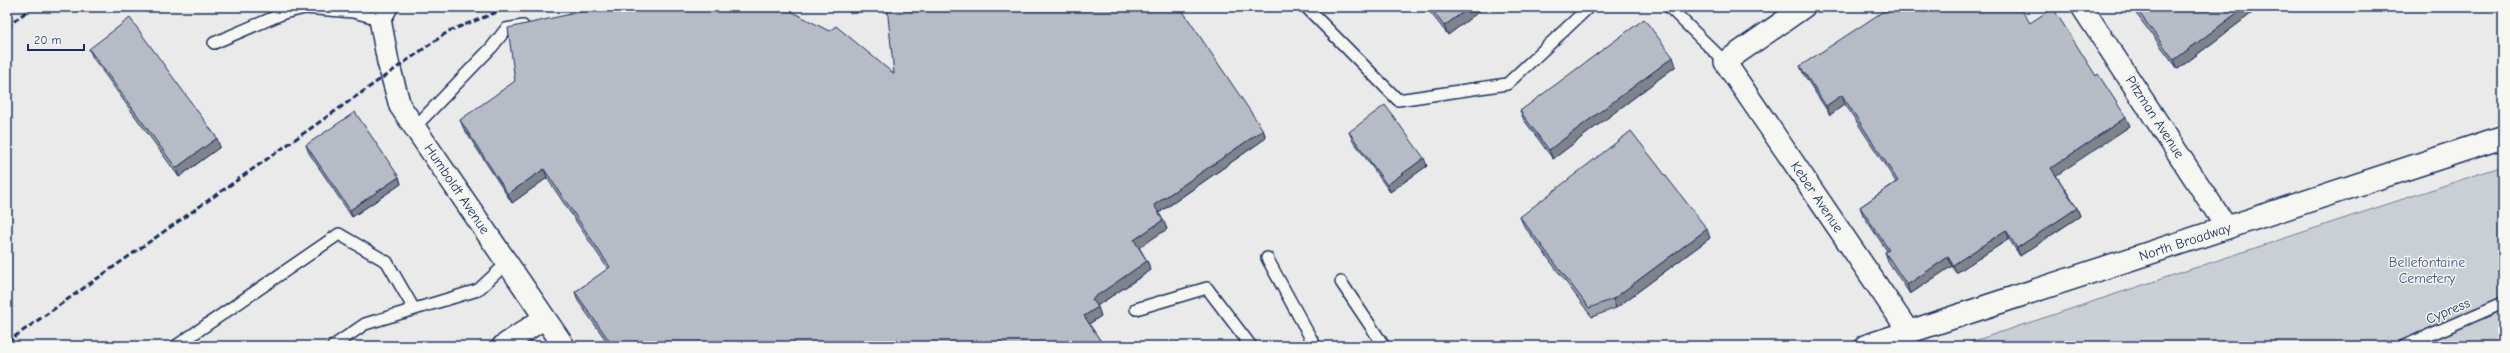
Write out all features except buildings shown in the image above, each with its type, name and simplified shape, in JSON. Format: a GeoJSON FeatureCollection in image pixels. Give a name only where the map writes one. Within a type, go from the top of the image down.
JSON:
{"type":"FeatureCollection","features":[{"type":"Feature","properties":{"kind":"main road","name":"North Broadway"},"geometry":{"type":"LineString","coordinates":[[1866,346],[2503,137]]}},
{"type":"Feature","properties":{"kind":"street"},"geometry":{"type":"LineString","coordinates":[[1724,62],[1804,7]]}},
{"type":"Feature","properties":{"kind":"street","name":"Pitzman Avenue"},"geometry":{"type":"LineString","coordinates":[[2082,7],[2228,228]]}},
{"type":"Feature","properties":{"kind":"street","name":"Humboldt Avenue"},"geometry":{"type":"LineString","coordinates":[[383,13],[388,62],[400,106],[564,346]]}},
{"type":"Feature","properties":{"kind":"street","name":"Keber Avenue"},"geometry":{"type":"LineString","coordinates":[[1724,62],[1909,332]]}},
{"type":"Feature","properties":{"kind":"street"},"geometry":{"type":"LineString","coordinates":[[503,346],[544,318]]}},
{"type":"Feature","properties":{"kind":"lane"},"geometry":{"type":"LineString","coordinates":[[1306,7],[1398,100],[1507,84],[1589,7]]}},
{"type":"Feature","properties":{"kind":"lane"},"geometry":{"type":"LineString","coordinates":[[1669,7],[1724,62]]}},
{"type":"Feature","properties":{"kind":"lane"},"geometry":{"type":"LineString","coordinates":[[214,43],[284,13],[304,8],[383,13]]}},
{"type":"Feature","properties":{"kind":"lane"},"geometry":{"type":"LineString","coordinates":[[414,127],[492,47],[506,29],[535,23]]}},
{"type":"Feature","properties":{"kind":"lane"},"geometry":{"type":"LineString","coordinates":[[176,346],[339,234],[387,262],[414,309]]}},
{"type":"Feature","properties":{"kind":"lane"},"geometry":{"type":"LineString","coordinates":[[1267,258],[1315,346]]}},
{"type":"Feature","properties":{"kind":"lane"},"geometry":{"type":"LineString","coordinates":[[333,346],[365,324],[478,290],[507,263]]}},
{"type":"Feature","properties":{"kind":"lane"},"geometry":{"type":"LineString","coordinates":[[1341,282],[1384,346]]}},
{"type":"Feature","properties":{"kind":"lane"},"geometry":{"type":"LineString","coordinates":[[1136,309],[1207,288],[1251,346]]}},
{"type":"Feature","properties":{"kind":"lane","name":"Cypress"},"geometry":{"type":"LineString","coordinates":[[2404,346],[2503,303]]}},
{"type":"Feature","properties":{"kind":"green space","name":"Bellefontaine Cemetery"},"geometry":{"type":"Polygon","coordinates":[[[2503,166],[2503,346],[1959,346],[2007,330],[2503,166]]]}},
{"type":"Feature","properties":{"kind":"railway"},"geometry":{"type":"LineString","coordinates":[[7,12],[14,7]]}},
{"type":"Feature","properties":{"kind":"railway"},"geometry":{"type":"LineString","coordinates":[[7,27],[32,7]]}},
{"type":"Feature","properties":{"kind":"railway"},"geometry":{"type":"LineString","coordinates":[[7,342],[449,31],[510,7]]}}]}
